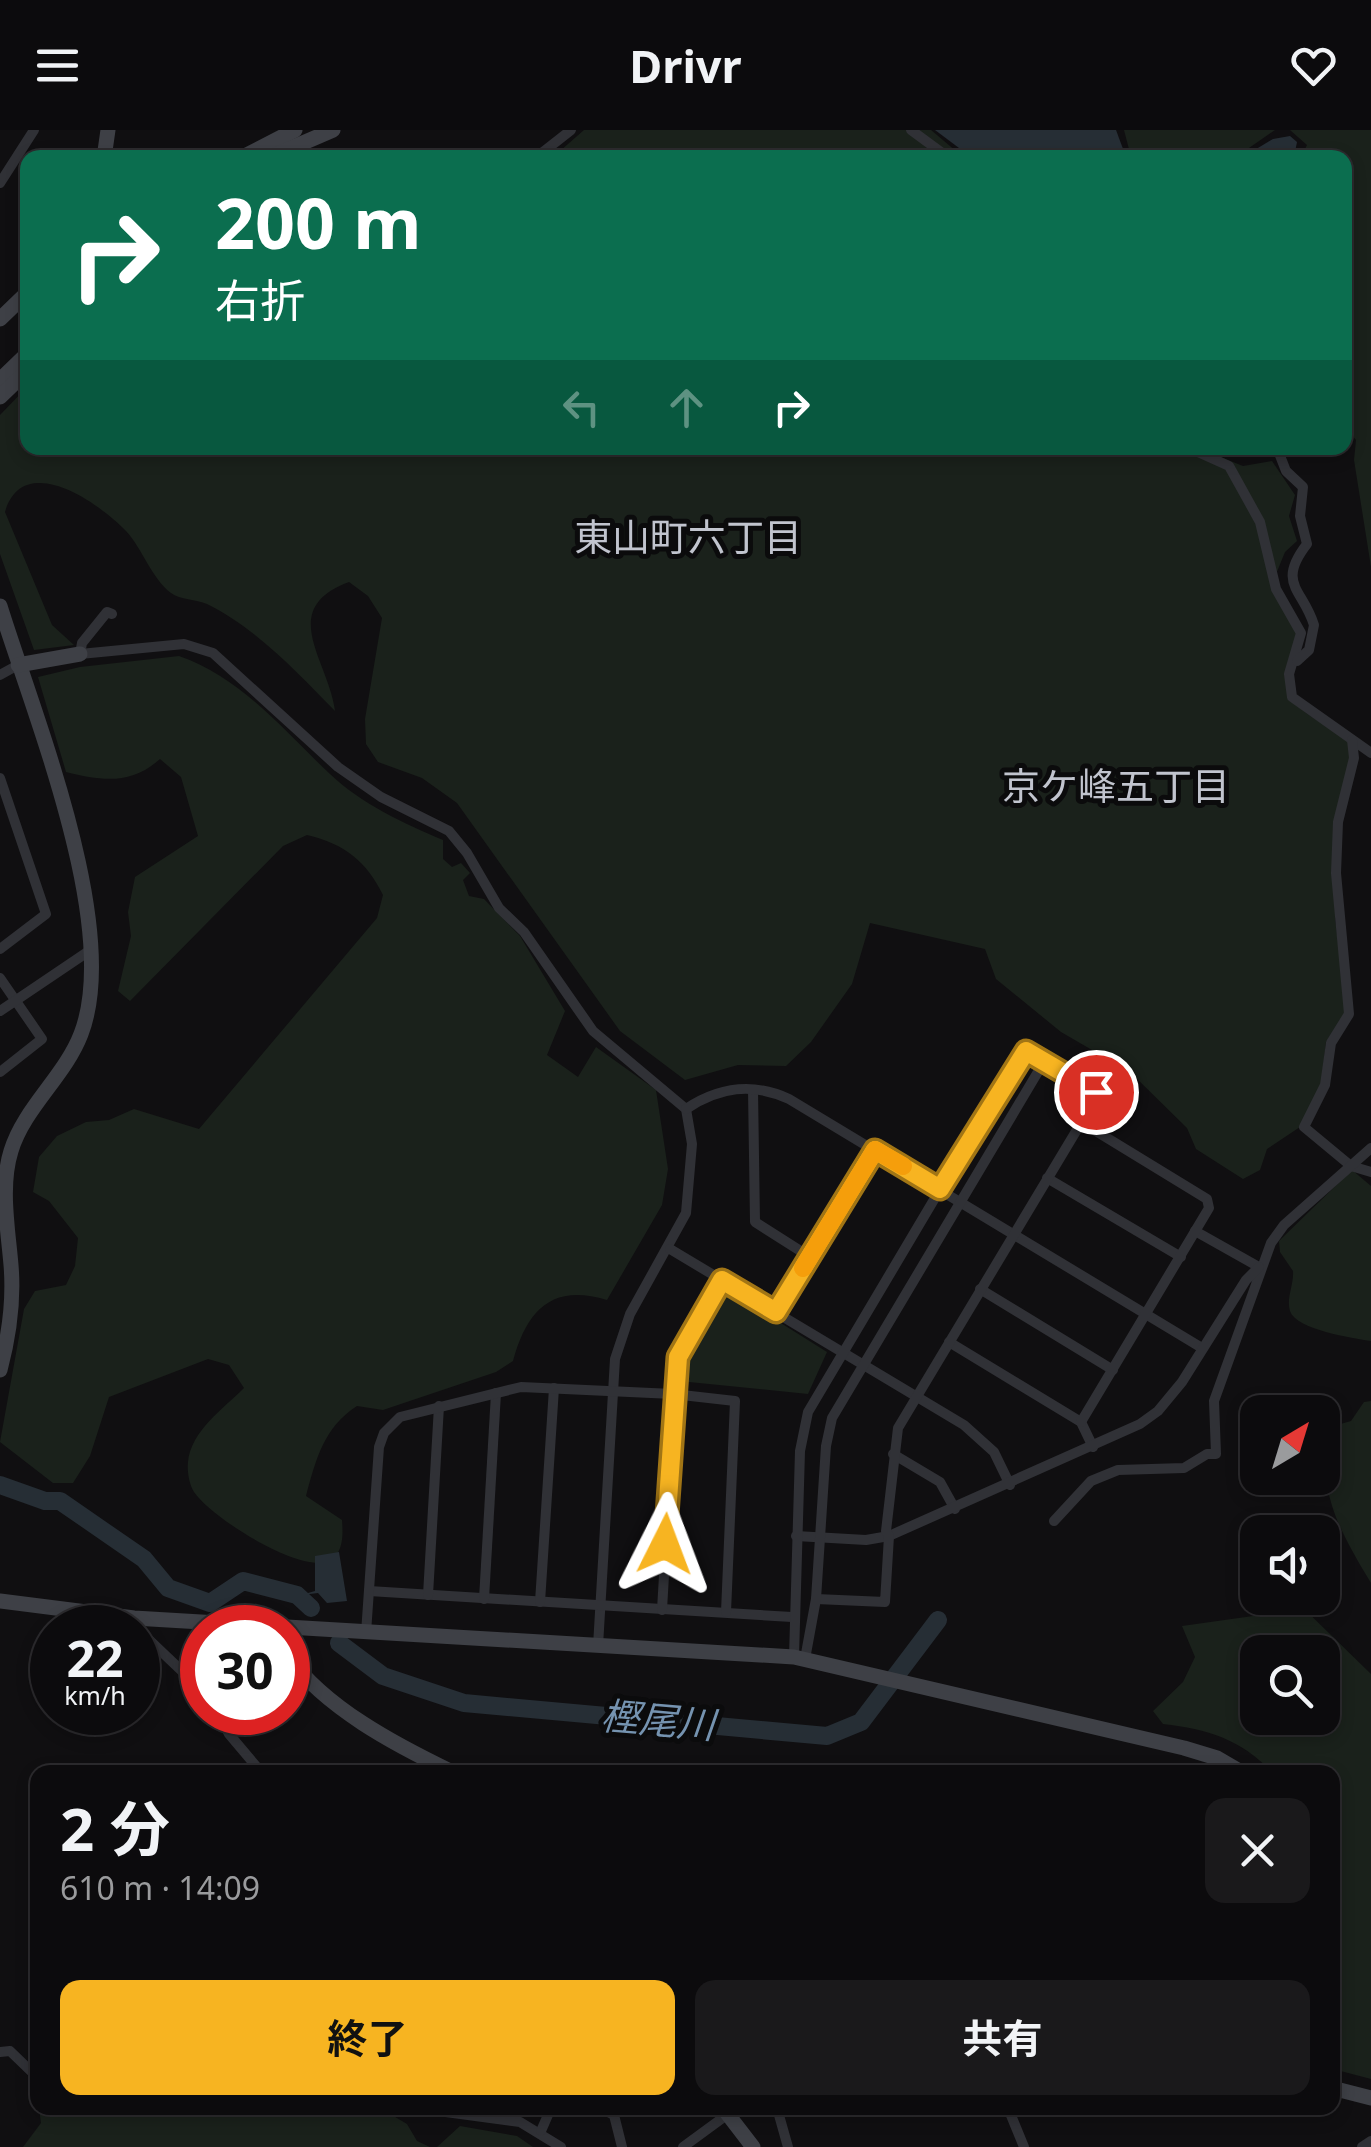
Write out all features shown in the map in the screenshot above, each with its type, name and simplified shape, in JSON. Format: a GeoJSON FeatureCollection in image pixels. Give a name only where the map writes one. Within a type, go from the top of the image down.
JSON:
{"type":"FeatureCollection","features":[{"type":"Feature","properties":{"kind":"street"},"geometry":{"type":"LineString","coordinates":[[257,150],[296,130]]}},
{"type":"Feature","properties":{"kind":"street"},"geometry":{"type":"LineString","coordinates":[[286,150],[332,130]]}},
{"type":"Feature","properties":{"kind":"street"},"geometry":{"type":"LineString","coordinates":[[546,150],[571,130]]}},
{"type":"Feature","properties":{"kind":"street"},"geometry":{"type":"LineString","coordinates":[[911,130],[938,150]]}},
{"type":"Feature","properties":{"kind":"street"},"geometry":{"type":"LineString","coordinates":[[0,183],[20,152]]}},
{"type":"Feature","properties":{"kind":"street"},"geometry":{"type":"LineString","coordinates":[[0,319],[20,300]]}},
{"type":"Feature","properties":{"kind":"street"},"geometry":{"type":"LineString","coordinates":[[0,380],[20,361]]}},
{"type":"Feature","properties":{"kind":"street"},"geometry":{"type":"LineString","coordinates":[[0,396],[20,377]]}},
{"type":"Feature","properties":{"kind":"street"},"geometry":{"type":"LineString","coordinates":[[1204,455],[1229,466],[1260,522],[1276,590],[1301,633],[1288,683],[1292,697],[1371,753]]}},
{"type":"Feature","properties":{"kind":"street"},"geometry":{"type":"LineString","coordinates":[[1279,455],[1286,471],[1303,487],[1300,516],[1307,544],[1292,575],[1294,590],[1314,625],[1309,650],[1293,666]]}},
{"type":"Feature","properties":{"kind":"street"},"geometry":{"type":"LineString","coordinates":[[0,606],[80,862],[89,950],[82,1033],[5,1148],[4,1248],[11,1311],[0,1370]]}},
{"type":"Feature","properties":{"kind":"street"},"geometry":{"type":"LineString","coordinates":[[80,654],[82,644],[107,612],[112,614]]}},
{"type":"Feature","properties":{"kind":"street"},"geometry":{"type":"LineString","coordinates":[[0,675],[18,666],[80,654],[184,644],[213,653],[338,767],[381,798],[448,831],[467,853],[499,908],[524,932],[586,1022],[686,1109],[692,1127],[692,1182],[684,1219],[621,1335],[613,1391],[598,1646]]}},
{"type":"Feature","properties":{"kind":"street"},"geometry":{"type":"LineString","coordinates":[[1352,740],[1354,758],[1338,822],[1336,873],[1349,1014],[1331,1043],[1325,1085],[1304,1127],[1351,1166],[1371,1172]]}},
{"type":"Feature","properties":{"kind":"street"},"geometry":{"type":"LineString","coordinates":[[0,778],[46,914],[0,949]]}},
{"type":"Feature","properties":{"kind":"street"},"geometry":{"type":"LineString","coordinates":[[0,1011],[89,950]]}},
{"type":"Feature","properties":{"kind":"street"},"geometry":{"type":"LineString","coordinates":[[0,978],[42,1039],[0,1072]]}},
{"type":"Feature","properties":{"kind":"street"},"geometry":{"type":"LineString","coordinates":[[799,1658],[792,1618],[804,1422],[841,1352],[1022,1053],[1029,1050],[1096,1092],[898,1428],[886,1531],[889,1536],[885,1602],[816,1600]]}},
{"type":"Feature","properties":{"kind":"street"},"geometry":{"type":"LineString","coordinates":[[799,1658],[816,1600],[828,1430],[861,1364],[1045,1060]]}},
{"type":"Feature","properties":{"kind":"street"},"geometry":{"type":"LineString","coordinates":[[686,1109],[715,1092],[753,1090],[789,1099],[1202,1348]]}},
{"type":"Feature","properties":{"kind":"street"},"geometry":{"type":"LineString","coordinates":[[753,1090],[755,1222],[810,1256]]}},
{"type":"Feature","properties":{"kind":"street"},"geometry":{"type":"LineString","coordinates":[[1081,1122],[1207,1199],[1209,1208],[1081,1422]]}},
{"type":"Feature","properties":{"kind":"street"},"geometry":{"type":"LineString","coordinates":[[796,1536],[889,1536],[1093,1447],[1158,1410],[1259,1268],[1279,1230],[1371,1148]]}},
{"type":"Feature","properties":{"kind":"street"},"geometry":{"type":"LineString","coordinates":[[776,1312],[875,1150]]}},
{"type":"Feature","properties":{"kind":"street"},"geometry":{"type":"LineString","coordinates":[[1047,1178],[1180,1257]]}},
{"type":"Feature","properties":{"kind":"street"},"geometry":{"type":"LineString","coordinates":[[1195,1232],[1259,1268]]}},
{"type":"Feature","properties":{"kind":"street"},"geometry":{"type":"LineString","coordinates":[[670,1248],[986,1443],[1010,1485]]}},
{"type":"Feature","properties":{"kind":"street"},"geometry":{"type":"LineString","coordinates":[[1054,1521],[1092,1482],[1118,1470],[1184,1468],[1207,1454],[1216,1454],[1214,1401],[1259,1268]]}},
{"type":"Feature","properties":{"kind":"street"},"geometry":{"type":"LineString","coordinates":[[662,1610],[673,1394],[680,1352],[722,1280]]}},
{"type":"Feature","properties":{"kind":"street"},"geometry":{"type":"LineString","coordinates":[[980,1289],[1113,1370]]}},
{"type":"Feature","properties":{"kind":"street"},"geometry":{"type":"LineString","coordinates":[[949,1342],[1081,1422],[1093,1447]]}},
{"type":"Feature","properties":{"kind":"street"},"geometry":{"type":"LineString","coordinates":[[540,1602],[554,1388]]}},
{"type":"Feature","properties":{"kind":"street"},"geometry":{"type":"LineString","coordinates":[[366,1633],[382,1438],[400,1417],[496,1393],[554,1388],[732,1398],[737,1404],[726,1612]]}},
{"type":"Feature","properties":{"kind":"street"},"geometry":{"type":"LineString","coordinates":[[484,1599],[496,1393]]}},
{"type":"Feature","properties":{"kind":"street"},"geometry":{"type":"LineString","coordinates":[[428,1595],[439,1406]]}},
{"type":"Feature","properties":{"kind":"street"},"geometry":{"type":"LineString","coordinates":[[893,1454],[940,1482],[955,1509]]}},
{"type":"Feature","properties":{"kind":"street"},"geometry":{"type":"LineString","coordinates":[[369,1591],[792,1618]]}},
{"type":"Feature","properties":{"kind":"street"},"geometry":{"type":"LineString","coordinates":[[0,1600],[37,1605]]}},
{"type":"Feature","properties":{"kind":"street"},"geometry":{"type":"LineString","coordinates":[[310,1629],[799,1658],[1184,1748],[1229,1765]]}},
{"type":"Feature","properties":{"kind":"street"},"geometry":{"type":"LineString","coordinates":[[160,1650],[180,1669]]}},
{"type":"Feature","properties":{"kind":"street"},"geometry":{"type":"LineString","coordinates":[[310,1676],[348,1710],[440,1765]]}},
{"type":"Feature","properties":{"kind":"street"},"geometry":{"type":"LineString","coordinates":[[230,1735],[254,1765]]}},
{"type":"Feature","properties":{"kind":"street"},"geometry":{"type":"LineString","coordinates":[[0,2052],[10,2051],[30,2070]]}},
{"type":"Feature","properties":{"kind":"street"},"geometry":{"type":"LineString","coordinates":[[1340,2090],[1371,2098]]}},
{"type":"Feature","properties":{"kind":"street"},"geometry":{"type":"LineString","coordinates":[[468,2115],[520,2122],[561,2147]]}},
{"type":"Feature","properties":{"kind":"street"},"geometry":{"type":"LineString","coordinates":[[541,2132],[548,2115]]}},
{"type":"Feature","properties":{"kind":"street"},"geometry":{"type":"LineString","coordinates":[[614,2115],[622,2147]]}},
{"type":"Feature","properties":{"kind":"street"},"geometry":{"type":"LineString","coordinates":[[684,2147],[720,2115]]}},
{"type":"Feature","properties":{"kind":"street"},"geometry":{"type":"LineString","coordinates":[[728,2115],[753,2147]]}},
{"type":"Feature","properties":{"kind":"street"},"geometry":{"type":"LineString","coordinates":[[778,2115],[788,2147]]}},
{"type":"Feature","properties":{"kind":"street"},"geometry":{"type":"LineString","coordinates":[[1011,2115],[1024,2147]]}},
{"type":"Feature","properties":{"kind":"street"},"geometry":{"type":"LineString","coordinates":[[1362,2147],[1371,2141]]}},
{"type":"Feature","properties":{"kind":"shaded area"},"geometry":{"type":"Polygon","coordinates":[[[584,130],[931,130],[955,150],[561,150],[584,130]]]}},
{"type":"Feature","properties":{"kind":"shaded area"},"geometry":{"type":"Polygon","coordinates":[[[935,130],[1116,130],[1123,150],[962,150],[935,130]]]}},
{"type":"Feature","properties":{"kind":"shaded area"},"geometry":{"type":"Polygon","coordinates":[[[1124,130],[1275,130],[1246,150],[1129,150],[1124,130]]]}},
{"type":"Feature","properties":{"kind":"shaded area"},"geometry":{"type":"Polygon","coordinates":[[[1290,130],[1371,130],[1371,567],[1354,460],[1356,440],[1352,435],[1352,150],[1304,150],[1307,145],[1290,130]]]}},
{"type":"Feature","properties":{"kind":"shaded area"},"geometry":{"type":"Polygon","coordinates":[[[1290,136],[1297,142],[1295,150],[1255,150],[1273,139],[1290,136]]]}},
{"type":"Feature","properties":{"kind":"shaded area"},"geometry":{"type":"Polygon","coordinates":[[[20,394],[20,455],[1216,455],[1243,466],[1272,461],[1295,495],[1289,516],[1297,541],[1285,552],[1272,584],[1299,633],[1289,689],[1300,708],[1348,740],[1352,758],[1337,809],[1335,918],[1346,1011],[1326,1042],[1321,1086],[1300,1127],[1267,1149],[1260,1170],[1243,1179],[1196,1149],[1187,1128],[1130,1072],[1061,1032],[996,979],[985,949],[870,923],[852,984],[811,1042],[786,1066],[738,1065],[685,1080],[620,1031],[457,803],[422,778],[378,762],[366,744],[365,719],[382,618],[368,596],[349,582],[327,593],[315,607],[311,621],[312,638],[335,711],[276,652],[242,626],[207,604],[171,593],[126,531],[97,507],[61,487],[27,485],[14,494],[5,512],[52,625],[74,645],[34,650],[0,554],[0,415],[20,394]]]}},
{"type":"Feature","properties":{"kind":"shaded area"},"geometry":{"type":"Polygon","coordinates":[[[179,656],[242,691],[355,794],[398,820],[443,840],[443,859],[452,867],[461,863],[470,873],[463,880],[469,896],[484,899],[520,936],[565,1011],[547,1055],[578,1077],[596,1047],[656,1090],[668,1169],[662,1205],[607,1300],[571,1295],[557,1298],[534,1315],[513,1361],[496,1372],[383,1410],[357,1406],[346,1414],[323,1445],[306,1496],[342,1520],[340,1549],[328,1561],[297,1559],[256,1540],[218,1515],[192,1489],[188,1466],[195,1440],[244,1388],[229,1365],[208,1359],[109,1397],[90,1456],[73,1483],[53,1483],[0,1442],[24,1309],[35,1291],[66,1285],[75,1266],[78,1238],[49,1201],[33,1192],[39,1157],[57,1136],[86,1122],[109,1120],[134,1109],[199,1129],[377,918],[383,895],[353,856],[333,843],[307,835],[283,846],[130,1001],[118,991],[131,936],[128,912],[135,877],[198,836],[181,777],[160,759],[138,773],[116,779],[66,772],[38,677],[80,667],[179,656]]]}},
{"type":"Feature","properties":{"kind":"shaded area"},"geometry":{"type":"Polygon","coordinates":[[[1352,1170],[1371,1186],[1371,1341],[1326,1332],[1294,1318],[1289,1306],[1293,1271],[1280,1252],[1279,1241],[1352,1170]]]}},
{"type":"Feature","properties":{"kind":"shaded area"},"geometry":{"type":"Polygon","coordinates":[[[725,1288],[827,1352],[808,1394],[679,1381],[690,1340],[725,1288]]]}},
{"type":"Feature","properties":{"kind":"shaded area"},"geometry":{"type":"Polygon","coordinates":[[[1371,1401],[1371,1583],[1349,1544],[1330,1495],[1340,1495],[1340,1424],[1351,1421],[1364,1402],[1371,1401]]]}},
{"type":"Feature","properties":{"kind":"shaded area"},"geometry":{"type":"Polygon","coordinates":[[[339,1552],[347,1601],[327,1603],[318,1593],[301,1595],[315,1591],[315,1556],[339,1552]]]}},
{"type":"Feature","properties":{"kind":"shaded area"},"geometry":{"type":"Polygon","coordinates":[[[1256,1615],[1310,1615],[1331,1635],[1240,1635],[1240,1735],[1340,1735],[1340,1644],[1371,1674],[1371,2079],[1340,2071],[1340,1765],[1264,1765],[1248,1751],[1209,1733],[1163,1724],[1153,1711],[1183,1682],[1195,1657],[1182,1626],[1256,1615]]]}},
{"type":"Feature","properties":{"kind":"shaded area"},"geometry":{"type":"Polygon","coordinates":[[[40,2115],[392,2115],[407,2124],[417,2141],[430,2147],[23,2147],[41,2123],[40,2115]]]}},
{"type":"Feature","properties":{"kind":"shaded area"},"geometry":{"type":"Polygon","coordinates":[[[460,2126],[517,2136],[533,2147],[437,2147],[460,2126]]]}},
{"type":"Feature","properties":{"kind":"waterway","name":"樫尾川"},"geometry":{"type":"LineString","coordinates":[[0,1485],[45,1501],[60,1501],[144,1559],[168,1588],[210,1603],[243,1581],[297,1595],[311,1608]]}},
{"type":"Feature","properties":{"kind":"waterway","name":"樫尾川"},"geometry":{"type":"LineString","coordinates":[[339,1643],[383,1676],[464,1703],[827,1736],[861,1722],[938,1620]]}},
{"type":"Feature","properties":{"kind":"slow traffic"},"geometry":{"type":"LineString","coordinates":[[803,1268],[875,1150],[903,1166]]}},
{"type":"Feature","properties":{"kind":"district","name":"東山町六丁目"},"geometry":{"type":"Point","coordinates":[688,538]}},
{"type":"Feature","properties":{"kind":"district","name":"京ケ峰五丁目"},"geometry":{"type":"Point","coordinates":[1116,787]}},
{"type":"Feature","properties":{"kind":"route"},"geometry":{"type":"LineString","coordinates":[[665,1544],[678,1357],[722,1280],[776,1312],[875,1150],[940,1189],[1022,1053],[1029,1050],[1096,1092]]}}]}
